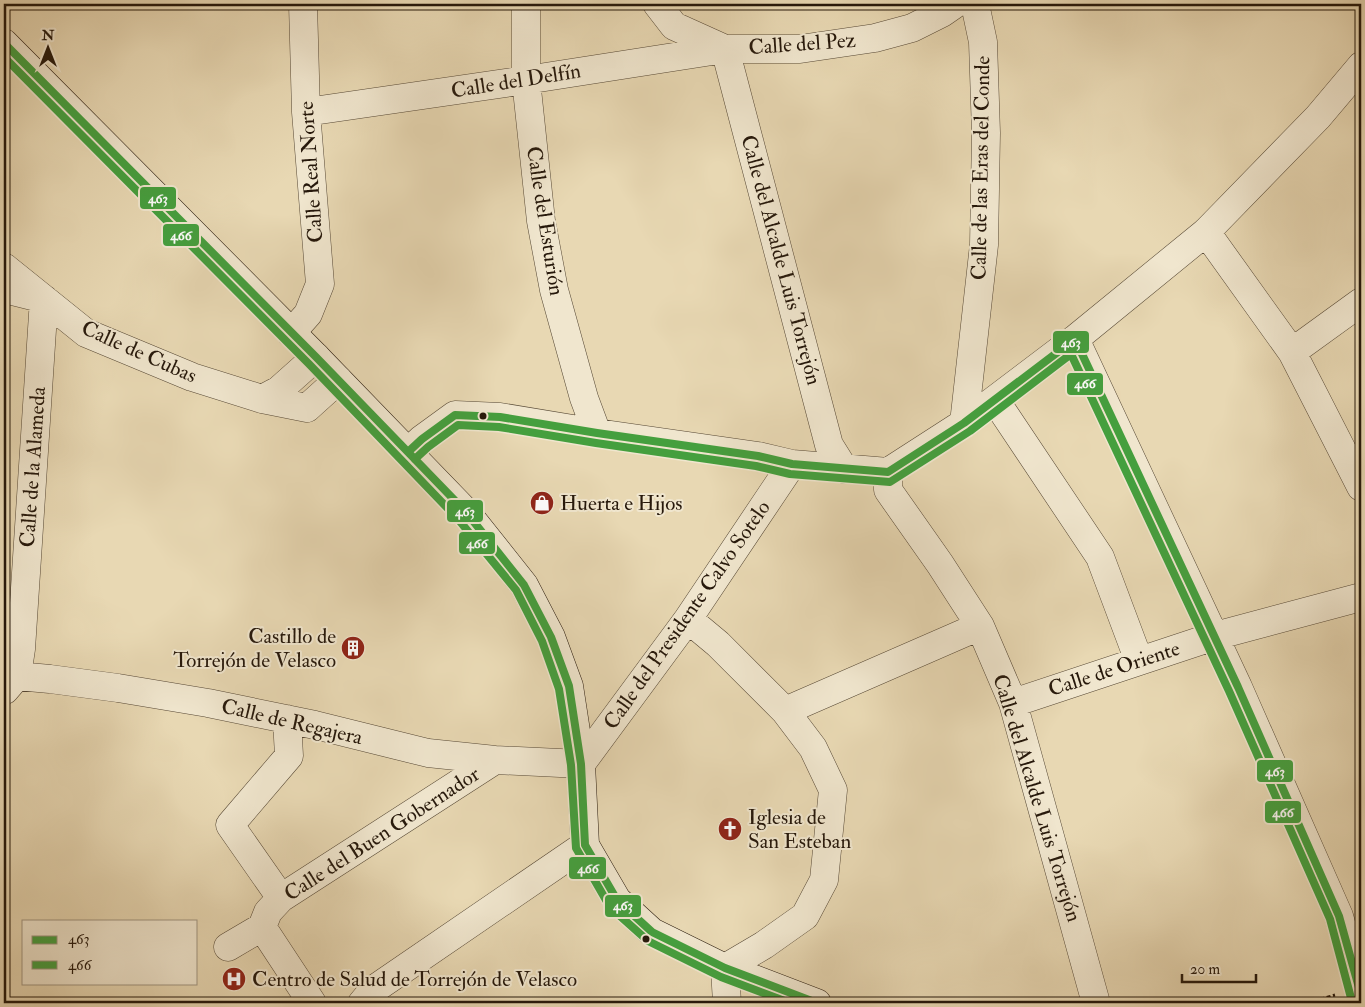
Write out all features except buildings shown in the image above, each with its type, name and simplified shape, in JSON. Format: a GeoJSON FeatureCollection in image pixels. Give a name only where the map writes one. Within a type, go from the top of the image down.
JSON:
{"type":"FeatureCollection","features":[{"type":"Feature","properties":{"kind":"street","name":"Calle Real Norte"},"geometry":{"type":"LineString","coordinates":[[292,332],[308,314],[320,284],[306,112],[303,4]]}},
{"type":"Feature","properties":{"kind":"street","name":"Calle del Esturión"},"geometry":{"type":"LineString","coordinates":[[526,4],[526,80],[541,221],[552,281],[584,398],[597,433]]}},
{"type":"Feature","properties":{"kind":"street","name":"Calle del Pez"},"geometry":{"type":"LineString","coordinates":[[657,4],[674,26],[725,48],[800,48],[875,38],[912,28],[956,4]]}},
{"type":"Feature","properties":{"kind":"street","name":"Calle de las Eras del Conde"},"geometry":{"type":"LineString","coordinates":[[964,423],[984,235],[986,133],[984,51],[975,4]]}},
{"type":"Feature","properties":{"kind":"street"},"geometry":{"type":"LineString","coordinates":[[4,43],[292,332],[466,512],[524,586],[551,637],[569,686],[581,764],[585,845],[617,900],[652,932],[725,968],[817,1003]]}},
{"type":"Feature","properties":{"kind":"street","name":"Calle del Delfín"},"geometry":{"type":"LineString","coordinates":[[306,112],[526,80],[725,48]]}},
{"type":"Feature","properties":{"kind":"street","name":"Calle del Alcalde Luis Torrejón"},"geometry":{"type":"LineString","coordinates":[[725,48],[829,445],[844,469]]}},
{"type":"Feature","properties":{"kind":"street"},"geometry":{"type":"LineString","coordinates":[[408,452],[422,439],[455,415],[500,417],[758,456],[792,464],[888,472],[964,423],[995,400],[1075,339],[1206,232],[1318,117],[1361,66]]}},
{"type":"Feature","properties":{"kind":"street"},"geometry":{"type":"LineString","coordinates":[[1206,232],[1292,352],[1361,488]]}},
{"type":"Feature","properties":{"kind":"street","name":"Calle de Cubas"},"geometry":{"type":"LineString","coordinates":[[4,267],[86,333],[192,377],[262,399],[307,408],[338,380]]}},
{"type":"Feature","properties":{"kind":"street"},"geometry":{"type":"LineString","coordinates":[[4,289],[44,299]]}},
{"type":"Feature","properties":{"kind":"street","name":"Calle de la Alameda"},"geometry":{"type":"LineString","coordinates":[[8,683],[21,649],[44,299]]}},
{"type":"Feature","properties":{"kind":"street"},"geometry":{"type":"LineString","coordinates":[[1292,352],[1361,302]]}},
{"type":"Feature","properties":{"kind":"street"},"geometry":{"type":"LineString","coordinates":[[1075,339],[1215,636],[1339,916],[1361,995]]}},
{"type":"Feature","properties":{"kind":"street"},"geometry":{"type":"LineString","coordinates":[[262,399],[279,390],[316,357]]}},
{"type":"Feature","properties":{"kind":"street"},"geometry":{"type":"LineString","coordinates":[[995,400],[1100,557],[1138,661]]}},
{"type":"Feature","properties":{"kind":"street","name":"Calle del Presidente Calvo Sotelo"},"geometry":{"type":"LineString","coordinates":[[581,764],[688,619],[792,464]]}},
{"type":"Feature","properties":{"kind":"street","name":"Calle del Alcalde Luis Torrejón"},"geometry":{"type":"LineString","coordinates":[[888,472],[888,490],[940,564],[980,626],[1013,703],[1096,1003]]}},
{"type":"Feature","properties":{"kind":"street","name":"Calle de Oriente"},"geometry":{"type":"LineString","coordinates":[[1013,703],[1215,636],[1361,597]]}},
{"type":"Feature","properties":{"kind":"street"},"geometry":{"type":"LineString","coordinates":[[688,619],[718,644],[785,711],[813,748],[833,790],[824,880],[805,916],[764,945],[725,968]]}},
{"type":"Feature","properties":{"kind":"street"},"geometry":{"type":"LineString","coordinates":[[785,711],[980,626]]}},
{"type":"Feature","properties":{"kind":"street","name":"Calle de Regajera"},"geometry":{"type":"LineString","coordinates":[[8,683],[50,679],[118,688],[208,703],[428,753],[495,760],[581,764]]}},
{"type":"Feature","properties":{"kind":"street"},"geometry":{"type":"LineString","coordinates":[[281,898],[230,825],[289,756],[287,720]]}},
{"type":"Feature","properties":{"kind":"street","name":"Calle del Buen Gobernador"},"geometry":{"type":"LineString","coordinates":[[228,948],[262,927],[268,912],[281,898],[495,760]]}},
{"type":"Feature","properties":{"kind":"street"},"geometry":{"type":"LineString","coordinates":[[362,1003],[373,990],[585,845]]}},
{"type":"Feature","properties":{"kind":"street"},"geometry":{"type":"LineString","coordinates":[[262,927],[312,1003]]}},
{"type":"Feature","properties":{"kind":"street"},"geometry":{"type":"LineString","coordinates":[[725,968],[726,1003]]}},
{"type":"Feature","properties":{"kind":"transit line","name":"463"},"geometry":{"type":"LineString","coordinates":[[4,43],[316,357],[466,512],[524,585],[551,637],[569,686],[581,764],[585,845],[617,900],[652,932],[725,968],[817,1003]]}},
{"type":"Feature","properties":{"kind":"transit line","name":"466"},"geometry":{"type":"LineString","coordinates":[[4,57],[309,364],[458,519],[516,590],[542,641],[559,689],[571,765],[576,848],[610,907],[648,941],[721,977],[790,1003]]}},
{"type":"Feature","properties":{"kind":"transit line","name":"463"},"geometry":{"type":"LineString","coordinates":[[408,452],[422,439],[455,415],[500,417],[758,456],[792,464],[888,472],[964,423],[1075,339],[1238,687],[1339,916],[1361,995]]}},
{"type":"Feature","properties":{"kind":"transit line","name":"466"},"geometry":{"type":"LineString","coordinates":[[415,459],[458,425],[499,427],[756,466],[790,474],[890,482],[970,431],[1071,354],[1229,691],[1330,919],[1351,998]]}},
{"type":"Feature","properties":{"kind":"place","name":"Huerta e Hijos"},"geometry":{"type":"Point","coordinates":[542,503]}},
{"type":"Feature","properties":{"kind":"place","name":"Castillo de Torrejón de Velasco"},"geometry":{"type":"Point","coordinates":[353,648]}},
{"type":"Feature","properties":{"kind":"place","name":"Iglesia de San Esteban"},"geometry":{"type":"Point","coordinates":[730,829]}},
{"type":"Feature","properties":{"kind":"place","name":"Centro de Salud de Torrejón de Velasco"},"geometry":{"type":"Point","coordinates":[234,979]}}]}
